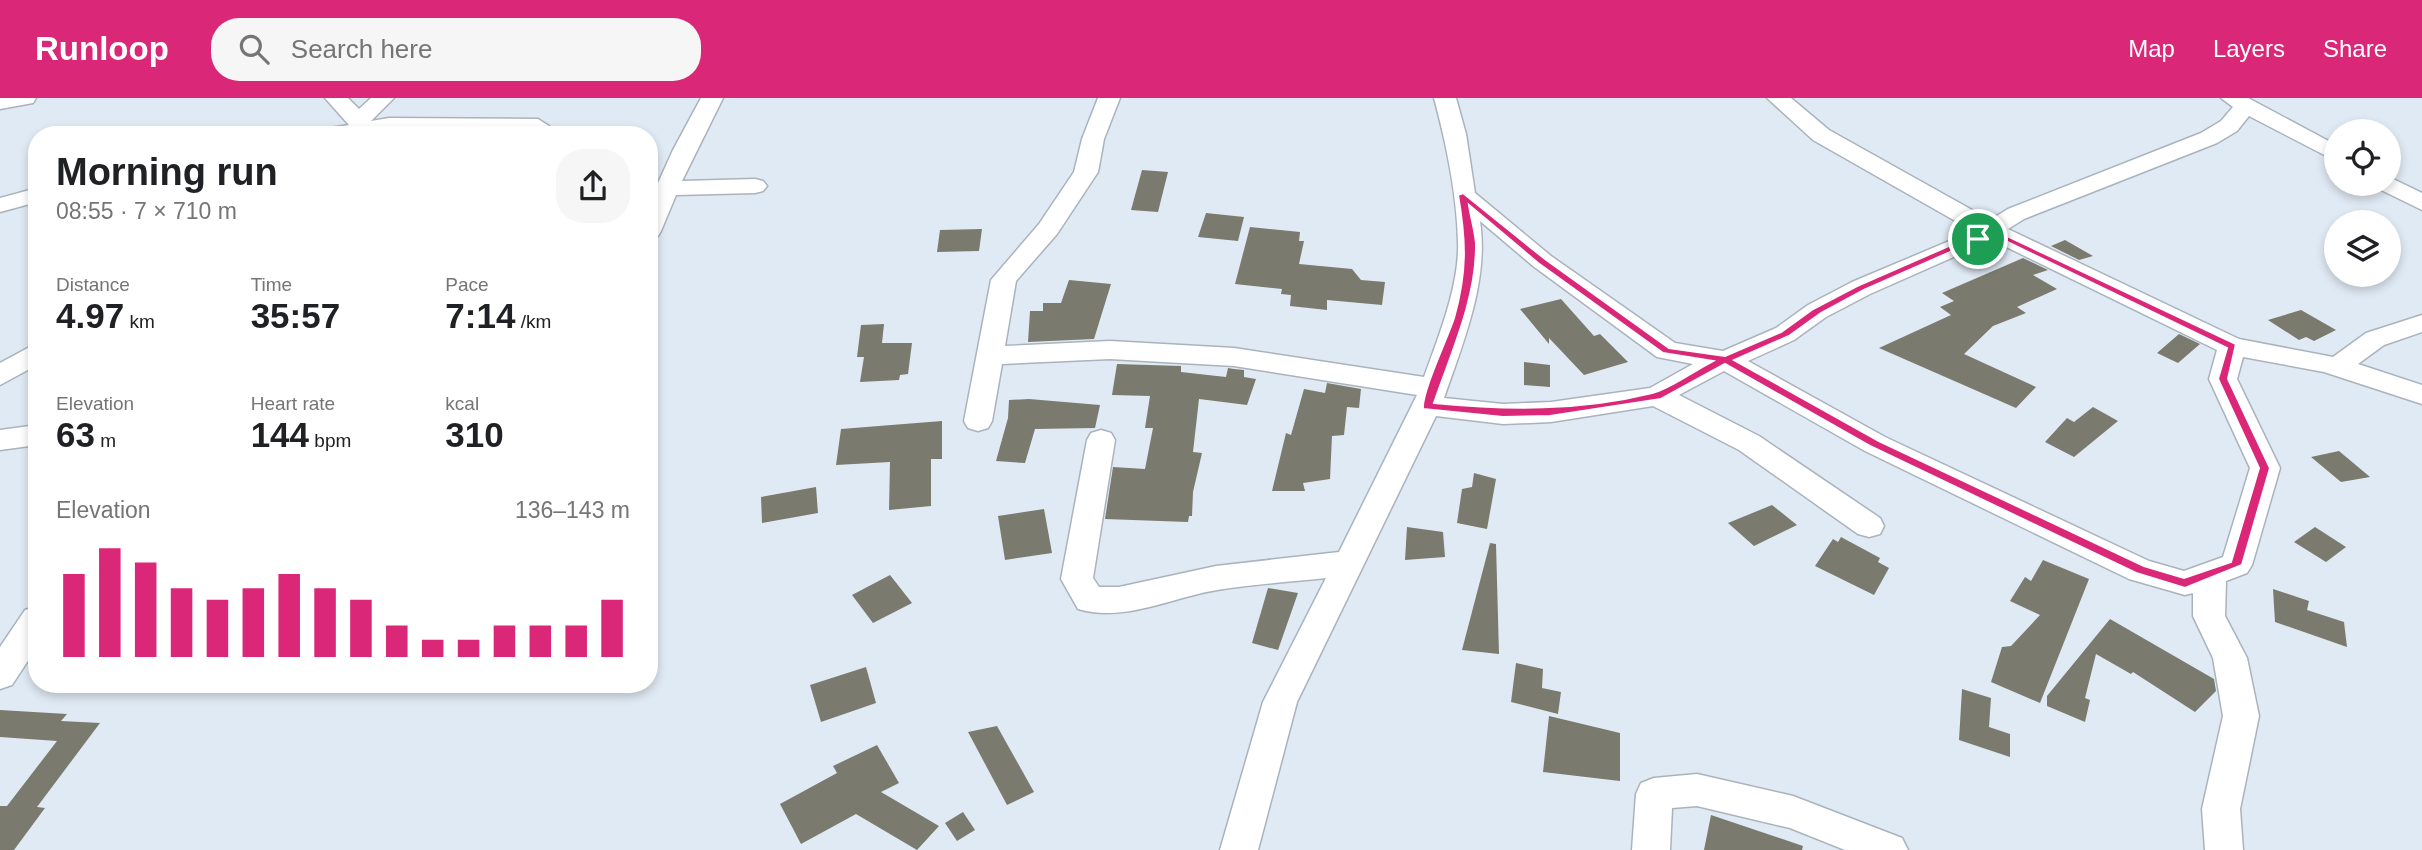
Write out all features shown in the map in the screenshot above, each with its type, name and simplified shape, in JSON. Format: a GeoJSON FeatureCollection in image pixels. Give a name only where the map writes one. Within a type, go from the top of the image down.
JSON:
{"type":"FeatureCollection","features":[{"type":"Feature","properties":{"kind":"street"},"geometry":{"type":"LineString","coordinates":[[0,103],[25,98]]}},
{"type":"Feature","properties":{"kind":"street"},"geometry":{"type":"LineString","coordinates":[[317,126],[336,98],[360,126]]}},
{"type":"Feature","properties":{"kind":"street"},"geometry":{"type":"LineString","coordinates":[[363,126],[383,98]]}},
{"type":"Feature","properties":{"kind":"street"},"geometry":{"type":"LineString","coordinates":[[658,210],[712,98]]}},
{"type":"Feature","properties":{"kind":"street"},"geometry":{"type":"LineString","coordinates":[[978,421],[1004,280],[1048,229],[1086,172],[1093,139],[1109,98]]}},
{"type":"Feature","properties":{"kind":"street"},"geometry":{"type":"LineString","coordinates":[[1239,850],[1280,702],[1431,397],[1459,317],[1471,258],[1455,134],[1445,98]]}},
{"type":"Feature","properties":{"kind":"street"},"geometry":{"type":"LineString","coordinates":[[1778,98],[1821,135],[1895,174],[1990,230],[2232,346],[2337,367],[2422,395]]}},
{"type":"Feature","properties":{"kind":"street"},"geometry":{"type":"LineString","coordinates":[[988,356],[1110,351],[1234,358],[1503,414],[1550,412],[1657,396],[1693,374],[1785,334],[1817,311],[1899,270],[1978,239],[2016,214],[2050,203],[2138,163],[2209,138],[2229,126],[2239,102],[2324,148]]}},
{"type":"Feature","properties":{"kind":"street"},"geometry":{"type":"LineString","coordinates":[[410,126],[538,126]]}},
{"type":"Feature","properties":{"kind":"street"},"geometry":{"type":"LineString","coordinates":[[667,188],[755,186]]}},
{"type":"Feature","properties":{"kind":"street"},"geometry":{"type":"LineString","coordinates":[[2401,192],[2422,203]]}},
{"type":"Feature","properties":{"kind":"street"},"geometry":{"type":"LineString","coordinates":[[1463,195],[1542,261],[1667,351],[1726,360],[1875,444],[2140,570],[2185,583],[2236,565],[2265,468],[2223,379],[2232,346]]}},
{"type":"Feature","properties":{"kind":"street"},"geometry":{"type":"LineString","coordinates":[[0,205],[28,197]]}},
{"type":"Feature","properties":{"kind":"street"},"geometry":{"type":"LineString","coordinates":[[2337,367],[2375,339],[2422,323]]}},
{"type":"Feature","properties":{"kind":"street"},"geometry":{"type":"LineString","coordinates":[[0,376],[28,358]]}},
{"type":"Feature","properties":{"kind":"street"},"geometry":{"type":"LineString","coordinates":[[1657,396],[1749,443],[1869,526]]}},
{"type":"Feature","properties":{"kind":"street"},"geometry":{"type":"LineString","coordinates":[[0,440],[28,436]]}},
{"type":"Feature","properties":{"kind":"street"},"geometry":{"type":"LineString","coordinates":[[1101,440],[1077,579],[1090,600],[1119,600],[1216,578],[1350,563]]}},
{"type":"Feature","properties":{"kind":"street"},"geometry":{"type":"LineString","coordinates":[[2210,574],[2208,616],[2230,658],[2241,716],[2221,809],[2224,850]]}},
{"type":"Feature","properties":{"kind":"street"},"geometry":{"type":"LineString","coordinates":[[0,675],[28,633]]}},
{"type":"Feature","properties":{"kind":"street"},"geometry":{"type":"LineString","coordinates":[[1651,850],[1654,794],[1697,790],[1793,812],[1889,850]]}},
{"type":"Feature","properties":{"kind":"building"},"geometry":{"type":"Polygon","coordinates":[[[1142,170],[1168,172],[1158,212],[1131,210],[1142,170]]]}},
{"type":"Feature","properties":{"kind":"building"},"geometry":{"type":"Polygon","coordinates":[[[1206,213],[1244,217],[1238,241],[1198,237],[1206,213]]]}},
{"type":"Feature","properties":{"kind":"building"},"geometry":{"type":"Polygon","coordinates":[[[1250,227],[1300,232],[1299,241],[1304,241],[1299,264],[1352,269],[1361,280],[1385,282],[1382,305],[1327,300],[1327,310],[1290,306],[1291,295],[1281,294],[1282,289],[1235,284],[1250,227]]]}},
{"type":"Feature","properties":{"kind":"building"},"geometry":{"type":"Polygon","coordinates":[[[982,229],[979,251],[937,252],[940,230],[982,229]]]}},
{"type":"Feature","properties":{"kind":"building"},"geometry":{"type":"Polygon","coordinates":[[[2065,240],[2093,256],[2079,260],[2051,246],[2065,240]]]}},
{"type":"Feature","properties":{"kind":"building"},"geometry":{"type":"Polygon","coordinates":[[[2023,258],[2048,270],[2033,275],[2057,289],[2017,307],[2026,313],[1993,326],[1964,354],[2036,387],[2016,408],[1879,348],[1951,315],[1940,307],[1954,301],[1942,293],[2023,258]]]}},
{"type":"Feature","properties":{"kind":"building"},"geometry":{"type":"Polygon","coordinates":[[[1069,280],[1111,284],[1094,339],[1028,342],[1030,311],[1043,311],[1043,303],[1061,303],[1069,280]]]}},
{"type":"Feature","properties":{"kind":"building"},"geometry":{"type":"Polygon","coordinates":[[[1561,299],[1594,336],[1600,334],[1628,362],[1584,375],[1549,338],[1549,344],[1520,309],[1561,299]]]}},
{"type":"Feature","properties":{"kind":"building"},"geometry":{"type":"Polygon","coordinates":[[[2301,310],[2336,330],[2314,341],[2306,337],[2299,340],[2268,320],[2301,310]]]}},
{"type":"Feature","properties":{"kind":"building"},"geometry":{"type":"Polygon","coordinates":[[[884,324],[882,343],[912,343],[908,374],[900,375],[899,380],[860,382],[864,357],[857,357],[861,325],[884,324]]]}},
{"type":"Feature","properties":{"kind":"building"},"geometry":{"type":"Polygon","coordinates":[[[2179,334],[2200,344],[2178,363],[2157,353],[2179,334]]]}},
{"type":"Feature","properties":{"kind":"building"},"geometry":{"type":"Polygon","coordinates":[[[1524,362],[1550,365],[1550,387],[1524,385],[1524,362]]]}},
{"type":"Feature","properties":{"kind":"building"},"geometry":{"type":"Polygon","coordinates":[[[1117,364],[1181,366],[1181,372],[1226,377],[1228,368],[1244,370],[1244,377],[1256,379],[1247,405],[1199,399],[1193,452],[1202,453],[1193,492],[1192,516],[1189,516],[1188,522],[1105,519],[1113,467],[1145,469],[1153,428],[1145,428],[1150,396],[1112,395],[1117,364]]]}},
{"type":"Feature","properties":{"kind":"building"},"geometry":{"type":"Polygon","coordinates":[[[1327,383],[1361,389],[1359,408],[1347,407],[1344,435],[1332,436],[1330,479],[1303,483],[1305,491],[1272,491],[1286,433],[1291,435],[1304,389],[1325,393],[1327,383]]]}},
{"type":"Feature","properties":{"kind":"building"},"geometry":{"type":"Polygon","coordinates":[[[1009,400],[1100,405],[1095,428],[1035,429],[1025,463],[996,461],[1008,418],[1009,400]]]}},
{"type":"Feature","properties":{"kind":"building"},"geometry":{"type":"Polygon","coordinates":[[[2093,407],[2118,421],[2074,457],[2045,442],[2067,418],[2074,422],[2093,407]]]}},
{"type":"Feature","properties":{"kind":"building"},"geometry":{"type":"Polygon","coordinates":[[[942,421],[942,459],[931,459],[931,506],[889,510],[890,462],[836,465],[841,429],[942,421]]]}},
{"type":"Feature","properties":{"kind":"building"},"geometry":{"type":"Polygon","coordinates":[[[2339,451],[2370,477],[2341,482],[2311,457],[2339,451]]]}},
{"type":"Feature","properties":{"kind":"building"},"geometry":{"type":"Polygon","coordinates":[[[1474,473],[1496,479],[1487,529],[1457,523],[1462,489],[1472,487],[1474,473]]]}},
{"type":"Feature","properties":{"kind":"building"},"geometry":{"type":"Polygon","coordinates":[[[816,487],[818,513],[762,523],[761,497],[816,487]]]}},
{"type":"Feature","properties":{"kind":"building"},"geometry":{"type":"Polygon","coordinates":[[[1772,505],[1797,525],[1754,546],[1728,523],[1772,505]]]}},
{"type":"Feature","properties":{"kind":"building"},"geometry":{"type":"Polygon","coordinates":[[[1044,509],[1052,553],[1005,560],[998,516],[1044,509]]]}},
{"type":"Feature","properties":{"kind":"building"},"geometry":{"type":"Polygon","coordinates":[[[1407,527],[1443,532],[1445,557],[1405,560],[1407,527]]]}},
{"type":"Feature","properties":{"kind":"building"},"geometry":{"type":"Polygon","coordinates":[[[2315,527],[2346,547],[2326,562],[2294,542],[2315,527]]]}},
{"type":"Feature","properties":{"kind":"building"},"geometry":{"type":"Polygon","coordinates":[[[1841,537],[1880,558],[1878,562],[1889,568],[1874,595],[1815,566],[1833,539],[1838,542],[1841,537]]]}},
{"type":"Feature","properties":{"kind":"building"},"geometry":{"type":"Polygon","coordinates":[[[1490,543],[1496,544],[1499,654],[1462,650],[1490,543]]]}},
{"type":"Feature","properties":{"kind":"building"},"geometry":{"type":"Polygon","coordinates":[[[2043,560],[2089,579],[2040,703],[1991,682],[2002,647],[2011,646],[2040,615],[2010,601],[2025,577],[2031,581],[2043,560]]]}},
{"type":"Feature","properties":{"kind":"building"},"geometry":{"type":"Polygon","coordinates":[[[890,575],[912,603],[873,623],[852,595],[890,575]]]}},
{"type":"Feature","properties":{"kind":"building"},"geometry":{"type":"Polygon","coordinates":[[[1268,588],[1298,593],[1278,650],[1252,643],[1268,588]]]}},
{"type":"Feature","properties":{"kind":"building"},"geometry":{"type":"Polygon","coordinates":[[[2273,589],[2309,601],[2307,610],[2344,622],[2347,647],[2275,622],[2273,589]]]}},
{"type":"Feature","properties":{"kind":"building"},"geometry":{"type":"Polygon","coordinates":[[[2110,619],[2214,679],[2216,691],[2195,712],[2133,672],[2131,674],[2096,654],[2085,698],[2090,700],[2085,722],[2047,706],[2047,696],[2110,619]]]}},
{"type":"Feature","properties":{"kind":"building"},"geometry":{"type":"Polygon","coordinates":[[[1516,663],[1543,669],[1542,688],[1561,692],[1558,714],[1511,702],[1516,663]]]}},
{"type":"Feature","properties":{"kind":"building"},"geometry":{"type":"Polygon","coordinates":[[[866,667],[876,703],[821,722],[810,685],[866,667]]]}},
{"type":"Feature","properties":{"kind":"building"},"geometry":{"type":"Polygon","coordinates":[[[1962,689],[1991,698],[1989,727],[2010,734],[2010,757],[1959,740],[1962,689]]]}},
{"type":"Feature","properties":{"kind":"building"},"geometry":{"type":"Polygon","coordinates":[[[0,710],[67,714],[61,721],[100,723],[37,807],[45,808],[14,850],[0,850],[0,806],[7,806],[57,741],[0,737],[0,710]]]}},
{"type":"Feature","properties":{"kind":"building"},"geometry":{"type":"Polygon","coordinates":[[[1549,716],[1620,733],[1620,781],[1543,772],[1549,716]]]}},
{"type":"Feature","properties":{"kind":"building"},"geometry":{"type":"Polygon","coordinates":[[[997,726],[1034,792],[1007,805],[968,732],[997,726]]]}},
{"type":"Feature","properties":{"kind":"building"},"geometry":{"type":"Polygon","coordinates":[[[877,745],[899,783],[881,792],[939,826],[917,850],[856,814],[801,844],[780,804],[837,773],[833,766],[877,745]]]}},
{"type":"Feature","properties":{"kind":"building"},"geometry":{"type":"Polygon","coordinates":[[[963,812],[975,830],[957,841],[945,823],[963,812]]]}},
{"type":"Feature","properties":{"kind":"building"},"geometry":{"type":"Polygon","coordinates":[[[1711,815],[1803,846],[1802,850],[1704,850],[1711,815]]]}},
{"type":"Feature","properties":{"kind":"route"},"geometry":{"type":"LineString","coordinates":[[1978,239],[1861,288],[1817,311],[1785,334],[1756,346],[1726,360],[1693,374],[1657,396],[1550,412],[1503,414],[1427,406],[1459,317],[1471,258],[1463,195],[1542,261],[1667,351],[1726,360],[1875,444],[2140,570],[2185,583],[2236,565],[2265,468],[2223,379],[2232,346],[1990,230],[1978,239]]}}]}
